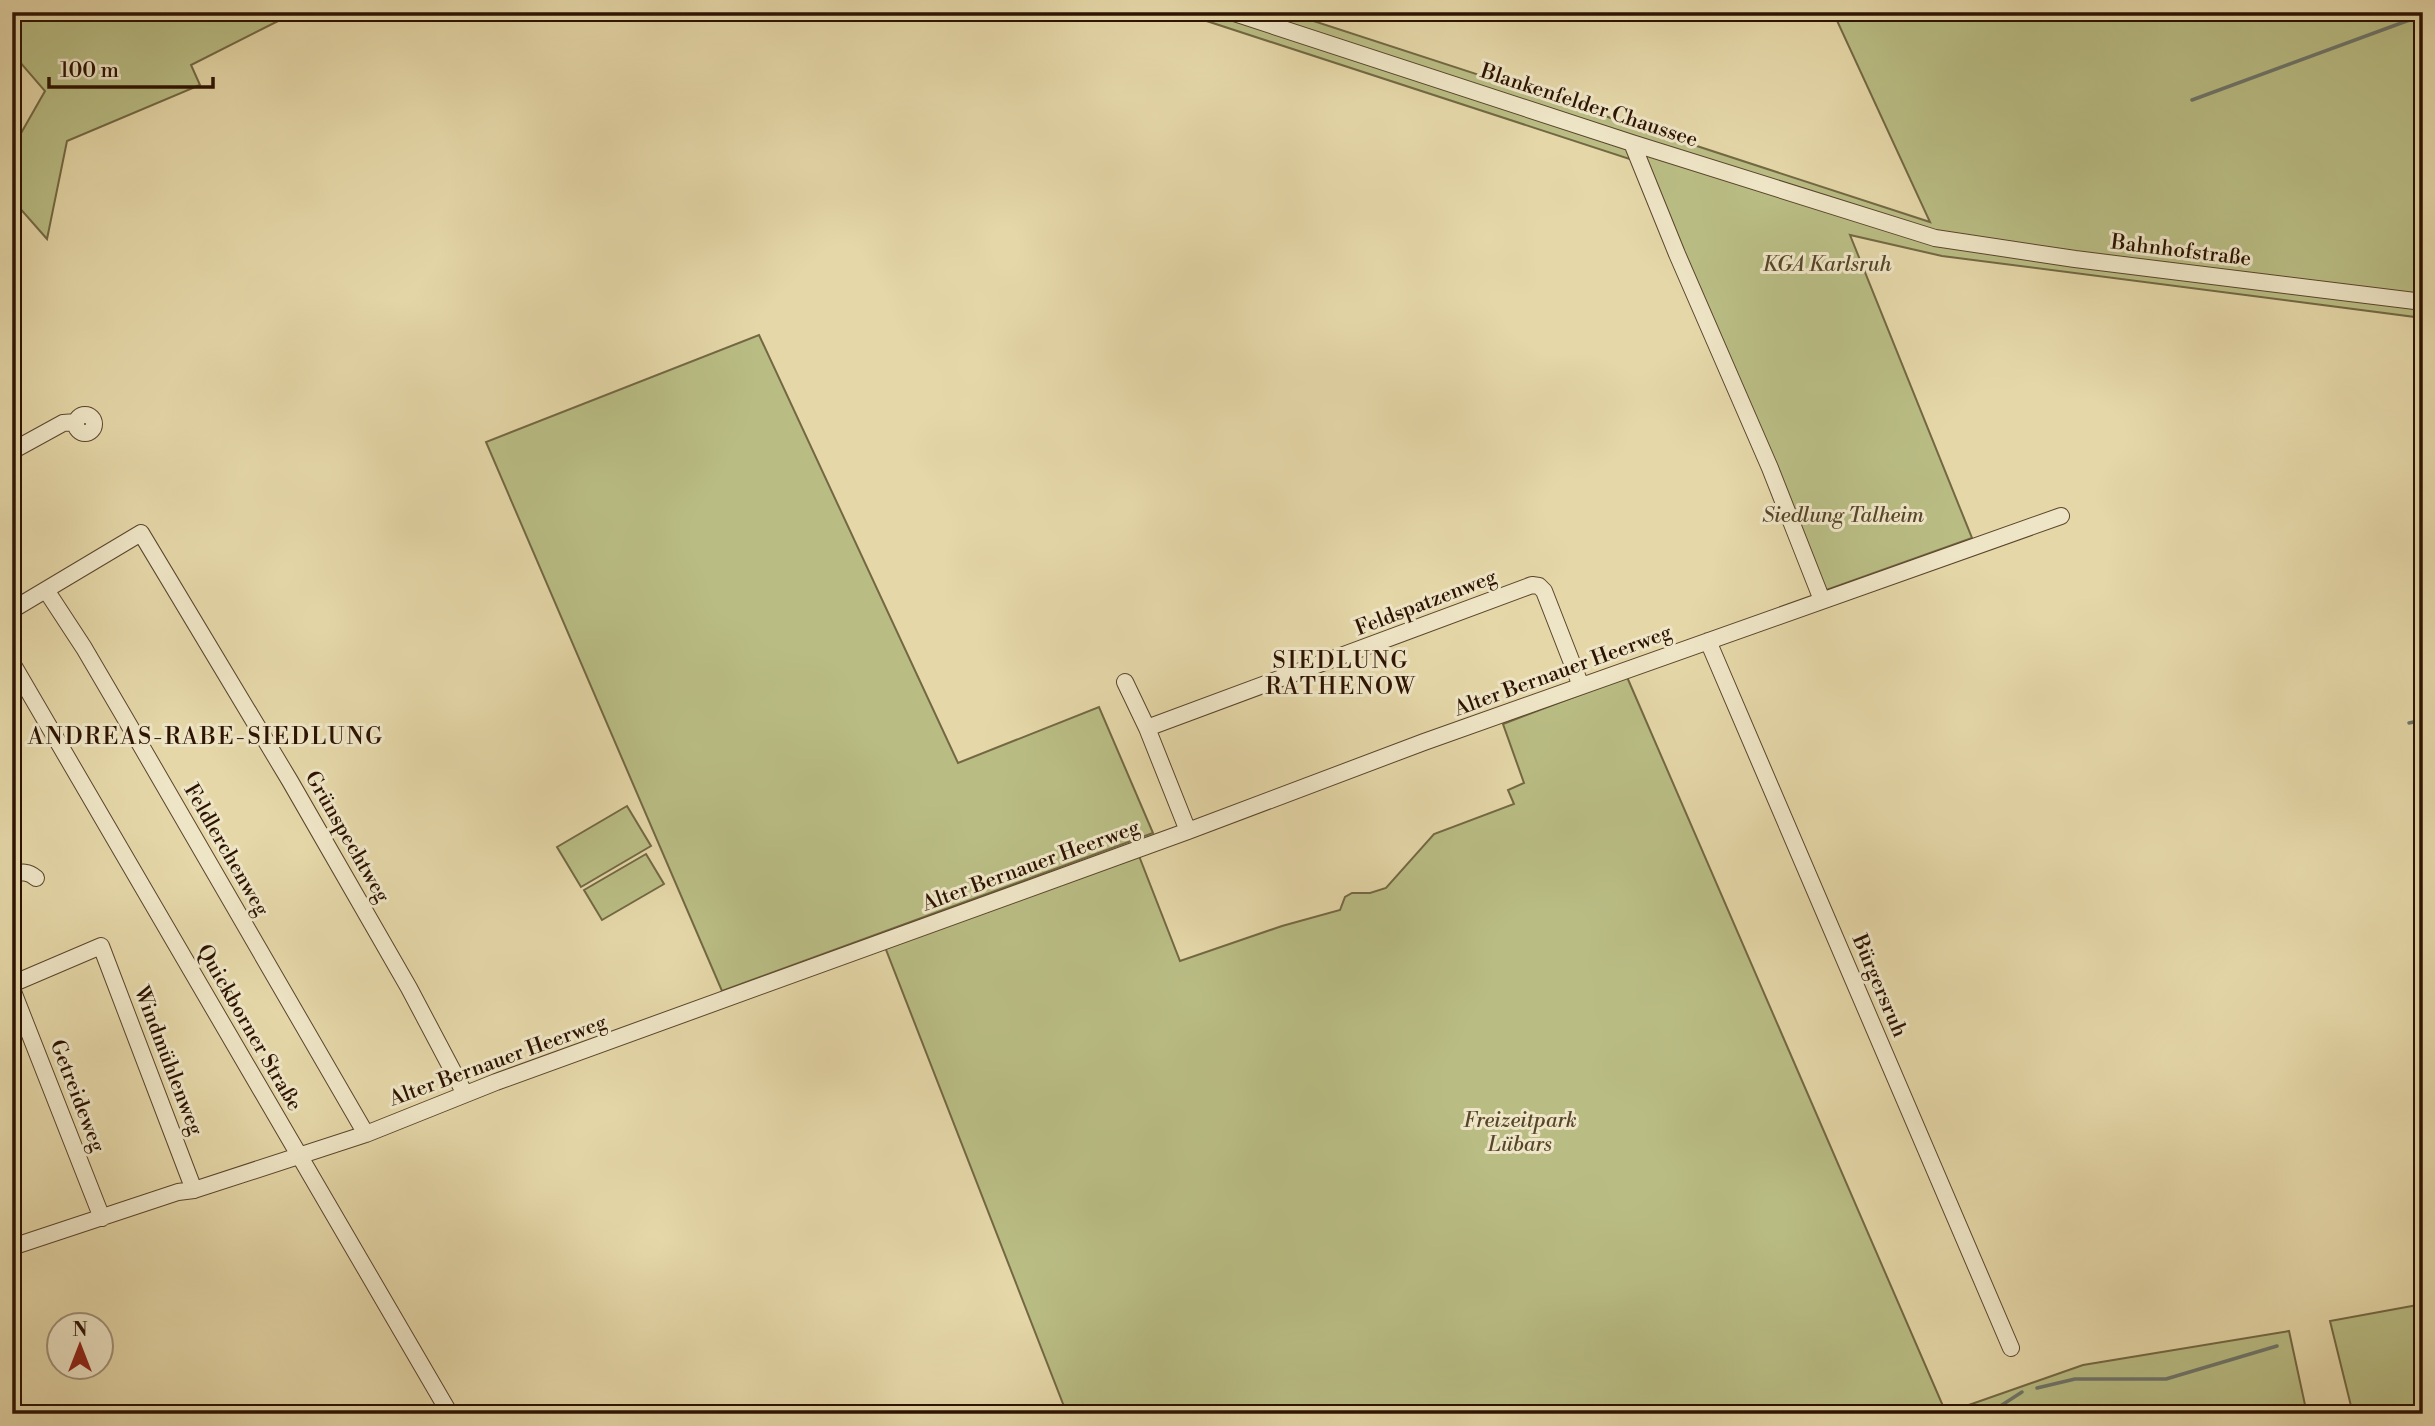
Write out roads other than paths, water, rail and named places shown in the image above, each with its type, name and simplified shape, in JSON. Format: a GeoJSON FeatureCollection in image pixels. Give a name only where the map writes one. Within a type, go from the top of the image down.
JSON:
{"type":"FeatureCollection","features":[{"type":"Feature","properties":{"kind":"street","name":"Blankenfelder Chaussee"},"geometry":{"type":"LineString","coordinates":[[1231,12],[1632,143],[1935,238]]}},
{"type":"Feature","properties":{"kind":"street"},"geometry":{"type":"LineString","coordinates":[[1632,143],[1770,468],[1822,600]]}},
{"type":"Feature","properties":{"kind":"street","name":"Bahnhofstraße"},"geometry":{"type":"LineString","coordinates":[[1935,238],[2075,259],[2423,302]]}},
{"type":"Feature","properties":{"kind":"street"},"geometry":{"type":"LineString","coordinates":[[12,452],[63,422],[76,422]]}},
{"type":"Feature","properties":{"kind":"street","name":"Alter Bernauer Heerweg"},"geometry":{"type":"LineString","coordinates":[[12,1247],[366,1133],[465,1094],[1581,686],[2061,516]]}},
{"type":"Feature","properties":{"kind":"street","name":"Grünspechtweg"},"geometry":{"type":"LineString","coordinates":[[46,590],[141,533],[290,780],[409,988],[465,1094]]}},
{"type":"Feature","properties":{"kind":"street","name":"Feldspatzenweg"},"geometry":{"type":"LineString","coordinates":[[1147,728],[1532,585],[1539,586],[1544,591],[1581,686]]}},
{"type":"Feature","properties":{"kind":"street"},"geometry":{"type":"LineString","coordinates":[[12,610],[46,590]]}},
{"type":"Feature","properties":{"kind":"street","name":"Feldlerchenweg"},"geometry":{"type":"LineString","coordinates":[[46,590],[85,648],[366,1133]]}},
{"type":"Feature","properties":{"kind":"street","name":"Bürgersruh"},"geometry":{"type":"LineString","coordinates":[[1708,641],[2011,1348]]}},
{"type":"Feature","properties":{"kind":"street","name":"Quickborner Straße"},"geometry":{"type":"LineString","coordinates":[[12,663],[450,1414]]}},
{"type":"Feature","properties":{"kind":"street"},"geometry":{"type":"LineString","coordinates":[[1125,682],[1147,728],[1188,831]]}},
{"type":"Feature","properties":{"kind":"street"},"geometry":{"type":"LineString","coordinates":[[12,874],[30,873],[36,878]]}},
{"type":"Feature","properties":{"kind":"street","name":"Windmühlenweg"},"geometry":{"type":"LineString","coordinates":[[12,984],[101,946],[194,1190]]}},
{"type":"Feature","properties":{"kind":"street","name":"Getreideweg"},"geometry":{"type":"LineString","coordinates":[[12,989],[102,1218]]}},
{"type":"Feature","properties":{"kind":"waterway"},"geometry":{"type":"LineString","coordinates":[[2192,100],[2423,15]]}},
{"type":"Feature","properties":{"kind":"waterway"},"geometry":{"type":"LineString","coordinates":[[2409,723],[2423,720]]}},
{"type":"Feature","properties":{"kind":"waterway"},"geometry":{"type":"LineString","coordinates":[[2037,1388],[2075,1379],[2166,1379],[2277,1346]]}},
{"type":"Feature","properties":{"kind":"waterway"},"geometry":{"type":"LineString","coordinates":[[1988,1414],[2022,1392]]}},
{"type":"Feature","properties":{"kind":"district","name":"SIEDLUNG RATHENOW"},"geometry":{"type":"Point","coordinates":[1341,674]}},
{"type":"Feature","properties":{"kind":"district","name":"ANDREAS-RABE-SIEDLUNG"},"geometry":{"type":"Point","coordinates":[206,737]}},
{"type":"Feature","properties":{"kind":"park label","name":"KGA Karlsruh"},"geometry":{"type":"Point","coordinates":[1827,265]}},
{"type":"Feature","properties":{"kind":"park label","name":"Siedlung Talheim"},"geometry":{"type":"Point","coordinates":[1843,516]}},
{"type":"Feature","properties":{"kind":"park label","name":"Freizeitpark Lübars"},"geometry":{"type":"Point","coordinates":[1520,1133]}}]}
